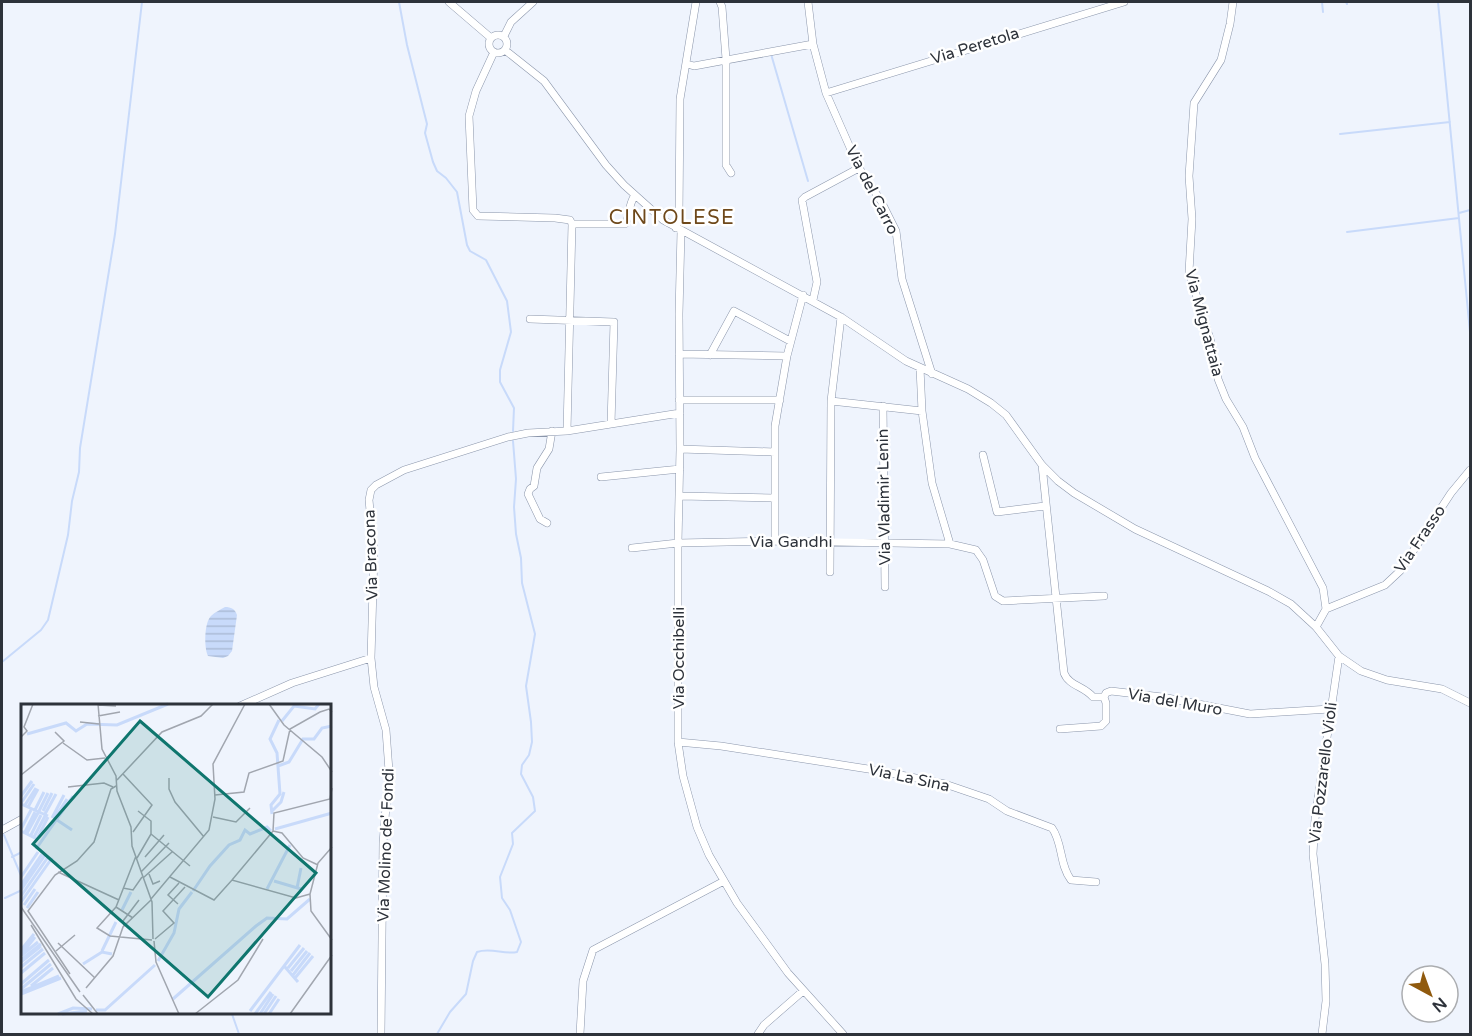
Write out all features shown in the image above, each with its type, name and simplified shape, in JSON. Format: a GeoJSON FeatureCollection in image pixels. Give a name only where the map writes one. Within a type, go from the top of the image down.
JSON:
{"type":"FeatureCollection","features":[{"type":"Feature","properties":{"kind":"street"},"geometry":{"type":"LineString","coordinates":[[449,2],[491,38]]}},
{"type":"Feature","properties":{"kind":"street"},"geometry":{"type":"LineString","coordinates":[[504,36],[511,22],[533,2]]}},
{"type":"Feature","properties":{"kind":"street","name":"Via Occhibelli"},"geometry":{"type":"LineString","coordinates":[[696,2],[680,99],[678,230],[681,449],[678,543],[678,742],[682,776],[697,827],[724,881],[803,992],[843,1035]]}},
{"type":"Feature","properties":{"kind":"street"},"geometry":{"type":"LineString","coordinates":[[720,2],[726,59],[726,165],[731,173]]}},
{"type":"Feature","properties":{"kind":"street","name":"Via del Carro"},"geometry":{"type":"LineString","coordinates":[[808,2],[813,44],[826,93],[860,168],[881,201],[896,231],[902,279],[932,374]]}},
{"type":"Feature","properties":{"kind":"street","name":"Via Peretola"},"geometry":{"type":"LineString","coordinates":[[826,93],[1124,2]]}},
{"type":"Feature","properties":{"kind":"street","name":"Via Mignattaia"},"geometry":{"type":"LineString","coordinates":[[1233,2],[1221,60],[1194,103],[1189,176],[1192,219],[1189,272],[1211,342],[1218,379],[1226,399],[1243,427],[1255,458],[1323,588],[1326,609]]}},
{"type":"Feature","properties":{"kind":"street"},"geometry":{"type":"LineString","coordinates":[[498,34],[504,36],[507,41],[505,50],[500,53],[494,52],[489,46],[491,38],[498,34]]}},
{"type":"Feature","properties":{"kind":"street"},"geometry":{"type":"LineString","coordinates":[[687,64],[694,66],[813,44]]}},
{"type":"Feature","properties":{"kind":"street"},"geometry":{"type":"LineString","coordinates":[[505,50],[549,87],[606,165],[663,220],[813,300],[920,368],[968,389],[991,403],[1006,415],[1042,465],[1074,493],[1135,529],[1291,604],[1316,627],[1339,656],[1361,671],[1371,676],[1442,689],[1470,703]]}},
{"type":"Feature","properties":{"kind":"street"},"geometry":{"type":"LineString","coordinates":[[494,52],[476,90],[469,116],[473,210],[478,216],[555,218],[570,220],[572,224],[567,431]]}},
{"type":"Feature","properties":{"kind":"street"},"geometry":{"type":"LineString","coordinates":[[813,300],[818,282],[802,200],[860,168]]}},
{"type":"Feature","properties":{"kind":"street"},"geometry":{"type":"LineString","coordinates":[[572,224],[626,224],[629,203],[635,195]]}},
{"type":"Feature","properties":{"kind":"street"},"geometry":{"type":"LineString","coordinates":[[775,541],[775,426],[790,341],[803,295]]}},
{"type":"Feature","properties":{"kind":"street"},"geometry":{"type":"LineString","coordinates":[[710,355],[734,311],[790,341]]}},
{"type":"Feature","properties":{"kind":"street"},"geometry":{"type":"LineString","coordinates":[[830,572],[831,401],[841,317]]}},
{"type":"Feature","properties":{"kind":"street"},"geometry":{"type":"LineString","coordinates":[[530,319],[614,322],[611,424]]}},
{"type":"Feature","properties":{"kind":"street"},"geometry":{"type":"LineString","coordinates":[[679,354],[787,356]]}},
{"type":"Feature","properties":{"kind":"street"},"geometry":{"type":"LineString","coordinates":[[920,368],[922,411],[932,483],[950,544]]}},
{"type":"Feature","properties":{"kind":"street"},"geometry":{"type":"LineString","coordinates":[[679,400],[780,400]]}},
{"type":"Feature","properties":{"kind":"street"},"geometry":{"type":"LineString","coordinates":[[831,401],[922,411]]}},
{"type":"Feature","properties":{"kind":"street","name":"Via Vladimir Lenin"},"geometry":{"type":"LineString","coordinates":[[884,406],[885,588]]}},
{"type":"Feature","properties":{"kind":"street","name":"Via Bracona"},"geometry":{"type":"LineString","coordinates":[[371,658],[374,552],[369,500],[371,490],[387,478],[414,466],[508,437],[567,431],[680,413]]}},
{"type":"Feature","properties":{"kind":"street"},"geometry":{"type":"LineString","coordinates":[[548,523],[540,519],[528,494],[534,486],[539,463],[549,449],[552,431]]}},
{"type":"Feature","properties":{"kind":"street"},"geometry":{"type":"LineString","coordinates":[[681,449],[775,452]]}},
{"type":"Feature","properties":{"kind":"street"},"geometry":{"type":"LineString","coordinates":[[983,455],[997,512],[1045,506]]}},
{"type":"Feature","properties":{"kind":"street","name":"Via del Muro"},"geometry":{"type":"LineString","coordinates":[[1042,465],[1055,598],[1065,678],[1068,681],[1087,690],[1093,697],[1104,697],[1111,691],[1162,697],[1250,714],[1330,709]]}},
{"type":"Feature","properties":{"kind":"street"},"geometry":{"type":"LineString","coordinates":[[601,477],[680,468]]}},
{"type":"Feature","properties":{"kind":"street","name":"Via Frasso"},"geometry":{"type":"LineString","coordinates":[[1326,609],[1385,585],[1400,571],[1451,493],[1470,470]]}},
{"type":"Feature","properties":{"kind":"street"},"geometry":{"type":"LineString","coordinates":[[680,495],[775,498]]}},
{"type":"Feature","properties":{"kind":"street","name":"Via Gandhi"},"geometry":{"type":"LineString","coordinates":[[632,548],[678,543],[775,541],[884,541],[950,544],[976,550],[983,560],[995,596],[1003,601],[1055,598]]}},
{"type":"Feature","properties":{"kind":"street"},"geometry":{"type":"LineString","coordinates":[[1055,598],[1104,596]]}},
{"type":"Feature","properties":{"kind":"street"},"geometry":{"type":"LineString","coordinates":[[1316,627],[1326,609]]}},
{"type":"Feature","properties":{"kind":"street","name":"Via Pozzarello Violi"},"geometry":{"type":"LineString","coordinates":[[1322,1035],[1326,1001],[1325,964],[1313,854],[1315,819],[1339,656]]}},
{"type":"Feature","properties":{"kind":"street"},"geometry":{"type":"LineString","coordinates":[[244,704],[292,682],[371,658]]}},
{"type":"Feature","properties":{"kind":"street","name":"Via Molino de' Fondi"},"geometry":{"type":"LineString","coordinates":[[371,658],[374,687],[386,730],[389,771],[382,843],[381,1035]]}},
{"type":"Feature","properties":{"kind":"street"},"geometry":{"type":"LineString","coordinates":[[1060,729],[1101,726],[1106,721],[1104,697]]}},
{"type":"Feature","properties":{"kind":"street","name":"Via La Sina"},"geometry":{"type":"LineString","coordinates":[[678,742],[721,746],[881,771],[945,784],[989,799],[1007,811],[1052,828],[1057,834],[1066,873],[1071,880],[1096,882]]}},
{"type":"Feature","properties":{"kind":"street"},"geometry":{"type":"LineString","coordinates":[[2,830],[21,820]]}},
{"type":"Feature","properties":{"kind":"street"},"geometry":{"type":"LineString","coordinates":[[580,1035],[584,981],[593,950],[724,881]]}},
{"type":"Feature","properties":{"kind":"street"},"geometry":{"type":"LineString","coordinates":[[758,1035],[764,1025],[803,992]]}},
{"type":"Feature","properties":{"kind":"water"},"geometry":{"type":"Polygon","coordinates":[[[225,607],[235,611],[237,615],[232,651],[223,658],[208,656],[205,642],[207,624],[211,616],[225,607]]]}},
{"type":"Feature","properties":{"kind":"waterway"},"geometry":{"type":"LineString","coordinates":[[2,662],[41,630],[48,620],[68,535],[115,234],[142,2]]}},
{"type":"Feature","properties":{"kind":"waterway"},"geometry":{"type":"LineString","coordinates":[[399,2],[407,45],[427,124],[425,133],[433,162],[437,171],[457,192],[470,251],[486,260],[507,301],[511,332],[500,370],[500,382],[514,408],[513,431]]}},
{"type":"Feature","properties":{"kind":"waterway"},"geometry":{"type":"LineString","coordinates":[[1322,2],[1323,12]]}},
{"type":"Feature","properties":{"kind":"waterway"},"geometry":{"type":"LineString","coordinates":[[1438,2],[1470,332]]}},
{"type":"Feature","properties":{"kind":"waterway"},"geometry":{"type":"LineString","coordinates":[[771,54],[808,181]]}},
{"type":"Feature","properties":{"kind":"waterway"},"geometry":{"type":"LineString","coordinates":[[1340,134],[1450,122]]}},
{"type":"Feature","properties":{"kind":"waterway"},"geometry":{"type":"LineString","coordinates":[[1459,213],[1470,210]]}},
{"type":"Feature","properties":{"kind":"waterway"},"geometry":{"type":"LineString","coordinates":[[1347,232],[1459,218]]}},
{"type":"Feature","properties":{"kind":"waterway"},"geometry":{"type":"LineString","coordinates":[[437,1034],[450,1012],[466,994],[477,952],[487,950],[517,952],[521,942],[510,910],[502,898],[500,877],[513,844],[512,833],[535,811],[533,797],[521,774],[522,765],[529,755],[532,742],[526,686],[535,634],[522,583],[521,558],[516,534],[513,441]]}},
{"type":"Feature","properties":{"kind":"waterway"},"geometry":{"type":"LineString","coordinates":[[4,835],[21,876]]}},
{"type":"Feature","properties":{"kind":"waterway"},"geometry":{"type":"LineString","coordinates":[[12,857],[21,852]]}},
{"type":"Feature","properties":{"kind":"waterway"},"geometry":{"type":"LineString","coordinates":[[5,898],[21,890]]}},
{"type":"Feature","properties":{"kind":"waterway"},"geometry":{"type":"LineString","coordinates":[[232,1015],[239,1034]]}},
{"type":"Feature","properties":{"kind":"district","name":"CINTOLESE"},"geometry":{"type":"Point","coordinates":[672,218]}}]}
